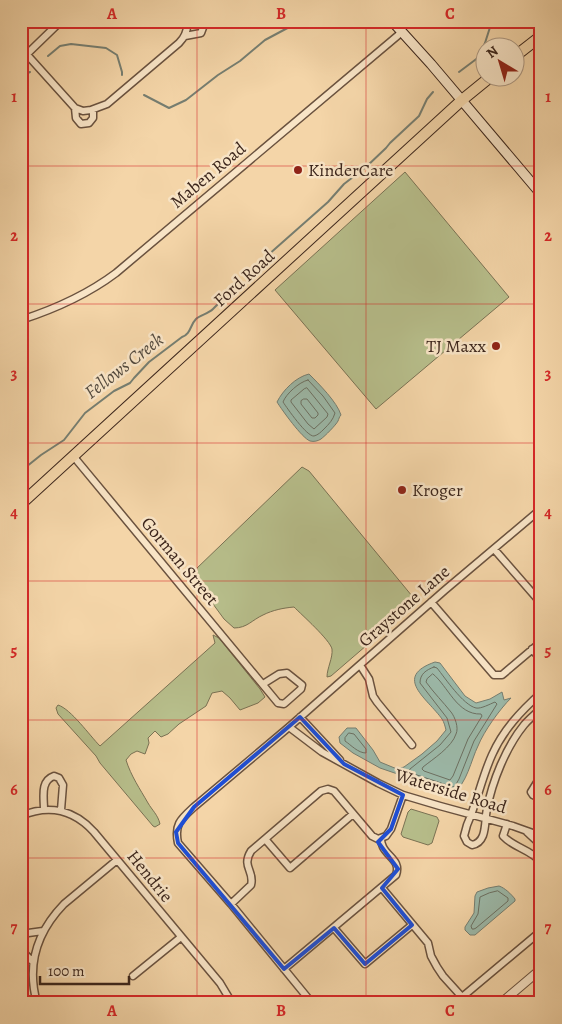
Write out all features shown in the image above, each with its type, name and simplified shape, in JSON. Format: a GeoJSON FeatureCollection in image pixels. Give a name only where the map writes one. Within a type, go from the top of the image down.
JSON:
{"type":"FeatureCollection","features":[{"type":"Feature","properties":{"kind":"main road"},"geometry":{"type":"LineString","coordinates":[[392,21],[541,194]]}},
{"type":"Feature","properties":{"kind":"main road"},"geometry":{"type":"LineString","coordinates":[[524,49],[541,36]]}},
{"type":"Feature","properties":{"kind":"main road","name":"Ford Road"},"geometry":{"type":"LineString","coordinates":[[21,504],[477,88]]}},
{"type":"Feature","properties":{"kind":"street"},"geometry":{"type":"LineString","coordinates":[[27,54],[59,23]]}},
{"type":"Feature","properties":{"kind":"street"},"geometry":{"type":"LineString","coordinates":[[185,36],[201,33],[202,23]]}},
{"type":"Feature","properties":{"kind":"street"},"geometry":{"type":"LineString","coordinates":[[21,48],[75,108],[93,110],[107,104],[179,43],[185,36],[187,24]]}},
{"type":"Feature","properties":{"kind":"street","name":"Maben Road"},"geometry":{"type":"LineString","coordinates":[[21,320],[67,302],[105,281],[402,32]]}},
{"type":"Feature","properties":{"kind":"street"},"geometry":{"type":"LineString","coordinates":[[75,108],[76,118],[81,124],[89,123],[93,118],[93,110]]}},
{"type":"Feature","properties":{"kind":"street","name":"Gorman Street"},"geometry":{"type":"LineString","coordinates":[[74,457],[263,684],[278,702],[284,704],[301,690],[302,685],[287,673],[279,674],[263,684]]}},
{"type":"Feature","properties":{"kind":"street","name":"Graystone Lane"},"geometry":{"type":"LineString","coordinates":[[312,1003],[178,843],[176,832],[183,817],[541,509]]}},
{"type":"Feature","properties":{"kind":"street"},"geometry":{"type":"LineString","coordinates":[[494,548],[541,603]]}},
{"type":"Feature","properties":{"kind":"street"},"geometry":{"type":"LineString","coordinates":[[431,602],[494,675],[502,675],[541,642]]}},
{"type":"Feature","properties":{"kind":"street"},"geometry":{"type":"LineString","coordinates":[[532,650],[541,660]]}},
{"type":"Feature","properties":{"kind":"street"},"geometry":{"type":"LineString","coordinates":[[360,664],[369,679],[376,702],[412,745]]}},
{"type":"Feature","properties":{"kind":"street"},"geometry":{"type":"LineString","coordinates":[[541,693],[516,718],[501,738],[493,754],[464,836],[467,842],[472,845],[482,838],[485,829],[486,810],[502,760],[524,726],[541,709]]}},
{"type":"Feature","properties":{"kind":"street","name":"Waterside Road"},"geometry":{"type":"LineString","coordinates":[[300,717],[344,764]]}},
{"type":"Feature","properties":{"kind":"street","name":"Waterside Road"},"geometry":{"type":"LineString","coordinates":[[289,727],[322,752],[378,784],[403,795],[524,829],[541,836]]}},
{"type":"Feature","properties":{"kind":"street"},"geometry":{"type":"LineString","coordinates":[[44,810],[44,784],[48,778],[54,776],[60,778],[64,786],[61,810]]}},
{"type":"Feature","properties":{"kind":"street"},"geometry":{"type":"LineString","coordinates":[[541,776],[531,792],[541,799]]}},
{"type":"Feature","properties":{"kind":"street"},"geometry":{"type":"LineString","coordinates":[[231,904],[251,885],[252,876],[247,866],[247,858],[253,849],[324,789],[334,791],[376,839],[381,839],[391,830],[403,795]]}},
{"type":"Feature","properties":{"kind":"street","name":"Hendrie"},"geometry":{"type":"LineString","coordinates":[[21,816],[44,810],[61,810],[85,822],[220,983],[232,1003]]}},
{"type":"Feature","properties":{"kind":"street"},"geometry":{"type":"LineString","coordinates":[[265,839],[290,868],[353,814]]}},
{"type":"Feature","properties":{"kind":"street"},"geometry":{"type":"LineString","coordinates":[[507,824],[503,836],[508,841],[535,856],[541,862]]}},
{"type":"Feature","properties":{"kind":"street","name":"Waterside Road"},"geometry":{"type":"LineString","coordinates":[[524,829],[541,845]]}},
{"type":"Feature","properties":{"kind":"street"},"geometry":{"type":"LineString","coordinates":[[284,969],[395,877],[398,870],[396,862],[383,848],[381,839]]}},
{"type":"Feature","properties":{"kind":"street"},"geometry":{"type":"LineString","coordinates":[[37,1003],[33,986],[33,962],[43,931],[64,904],[117,860]]}},
{"type":"Feature","properties":{"kind":"street"},"geometry":{"type":"LineString","coordinates":[[382,888],[428,943],[431,956],[440,972],[462,997]]}},
{"type":"Feature","properties":{"kind":"street"},"geometry":{"type":"LineString","coordinates":[[334,928],[365,964],[412,924]]}},
{"type":"Feature","properties":{"kind":"street"},"geometry":{"type":"LineString","coordinates":[[21,934],[43,931]]}},
{"type":"Feature","properties":{"kind":"street"},"geometry":{"type":"LineString","coordinates":[[456,1003],[541,931]]}},
{"type":"Feature","properties":{"kind":"street"},"geometry":{"type":"LineString","coordinates":[[133,976],[181,936]]}},
{"type":"Feature","properties":{"kind":"street"},"geometry":{"type":"LineString","coordinates":[[21,950],[33,962]]}},
{"type":"Feature","properties":{"kind":"street"},"geometry":{"type":"LineString","coordinates":[[501,1003],[541,970]]}},
{"type":"Feature","properties":{"kind":"highlighted area"},"geometry":{"type":"Polygon","coordinates":[[[300,717],[344,764],[403,795],[391,829],[378,842],[398,869],[382,888],[412,925],[365,964],[334,928],[284,969],[178,843],[176,832],[194,807],[300,717]]]}},
{"type":"Feature","properties":{"kind":"green space"},"geometry":{"type":"Polygon","coordinates":[[[405,172],[509,297],[376,409],[275,290],[405,172]]]}},
{"type":"Feature","properties":{"kind":"green space"},"geometry":{"type":"Polygon","coordinates":[[[302,467],[309,471],[417,602],[331,676],[327,677],[332,649],[321,634],[294,607],[271,612],[246,625],[234,628],[224,619],[194,578],[196,569],[302,467]]]}},
{"type":"Feature","properties":{"kind":"green space"},"geometry":{"type":"Polygon","coordinates":[[[213,635],[219,638],[265,697],[258,703],[240,710],[222,691],[212,693],[206,706],[179,724],[168,734],[161,737],[155,731],[148,738],[149,743],[145,754],[137,751],[131,754],[126,760],[130,772],[158,818],[160,824],[155,827],[58,714],[56,708],[58,705],[69,712],[100,746],[215,643],[213,635]]]}},
{"type":"Feature","properties":{"kind":"green space"},"geometry":{"type":"Polygon","coordinates":[[[411,809],[437,817],[439,821],[432,843],[428,845],[403,837],[401,834],[408,812],[411,809]]]}},
{"type":"Feature","properties":{"kind":"water"},"geometry":{"type":"Polygon","coordinates":[[[309,374],[332,399],[341,415],[328,433],[317,441],[306,439],[277,402],[290,385],[299,378],[309,374]]]}},
{"type":"Feature","properties":{"kind":"water"},"geometry":{"type":"Polygon","coordinates":[[[435,662],[440,663],[465,696],[476,703],[490,699],[502,692],[504,700],[511,698],[497,714],[484,734],[462,784],[453,793],[380,768],[353,753],[340,743],[339,737],[347,728],[356,728],[380,762],[397,769],[404,767],[422,754],[446,730],[442,719],[417,689],[415,681],[416,674],[422,668],[435,662]]]}},
{"type":"Feature","properties":{"kind":"water"},"geometry":{"type":"Polygon","coordinates":[[[499,886],[510,893],[515,901],[475,935],[470,935],[465,930],[465,927],[474,913],[477,892],[499,886]]]}},
{"type":"Feature","properties":{"kind":"waterway"},"geometry":{"type":"LineString","coordinates":[[285,21],[300,24],[372,22]]}},
{"type":"Feature","properties":{"kind":"waterway","name":"Fellows Creek"},"geometry":{"type":"LineString","coordinates":[[459,72],[479,57],[492,21]]}},
{"type":"Feature","properties":{"kind":"waterway"},"geometry":{"type":"LineString","coordinates":[[144,95],[169,108],[186,100],[218,75],[240,61],[265,40],[295,24]]}},
{"type":"Feature","properties":{"kind":"waterway"},"geometry":{"type":"LineString","coordinates":[[48,56],[60,46],[71,44],[106,48],[117,55],[122,75]]}},
{"type":"Feature","properties":{"kind":"waterway"},"geometry":{"type":"LineString","coordinates":[[21,76],[30,72]]}},
{"type":"Feature","properties":{"kind":"waterway","name":"Fellows Creek"},"geometry":{"type":"LineString","coordinates":[[250,271],[328,202],[344,184],[366,167],[419,116],[427,99],[433,92]]}},
{"type":"Feature","properties":{"kind":"waterway","name":"Fellows Creek"},"geometry":{"type":"LineString","coordinates":[[21,471],[64,440],[85,413],[114,391],[130,383],[149,362],[185,336],[194,321],[213,309],[240,280]]}},
{"type":"Feature","properties":{"kind":"place","name":"KinderCare"},"geometry":{"type":"Point","coordinates":[298,170]}},
{"type":"Feature","properties":{"kind":"place","name":"TJ Maxx"},"geometry":{"type":"Point","coordinates":[496,346]}},
{"type":"Feature","properties":{"kind":"place","name":"Kroger"},"geometry":{"type":"Point","coordinates":[402,490]}}]}
